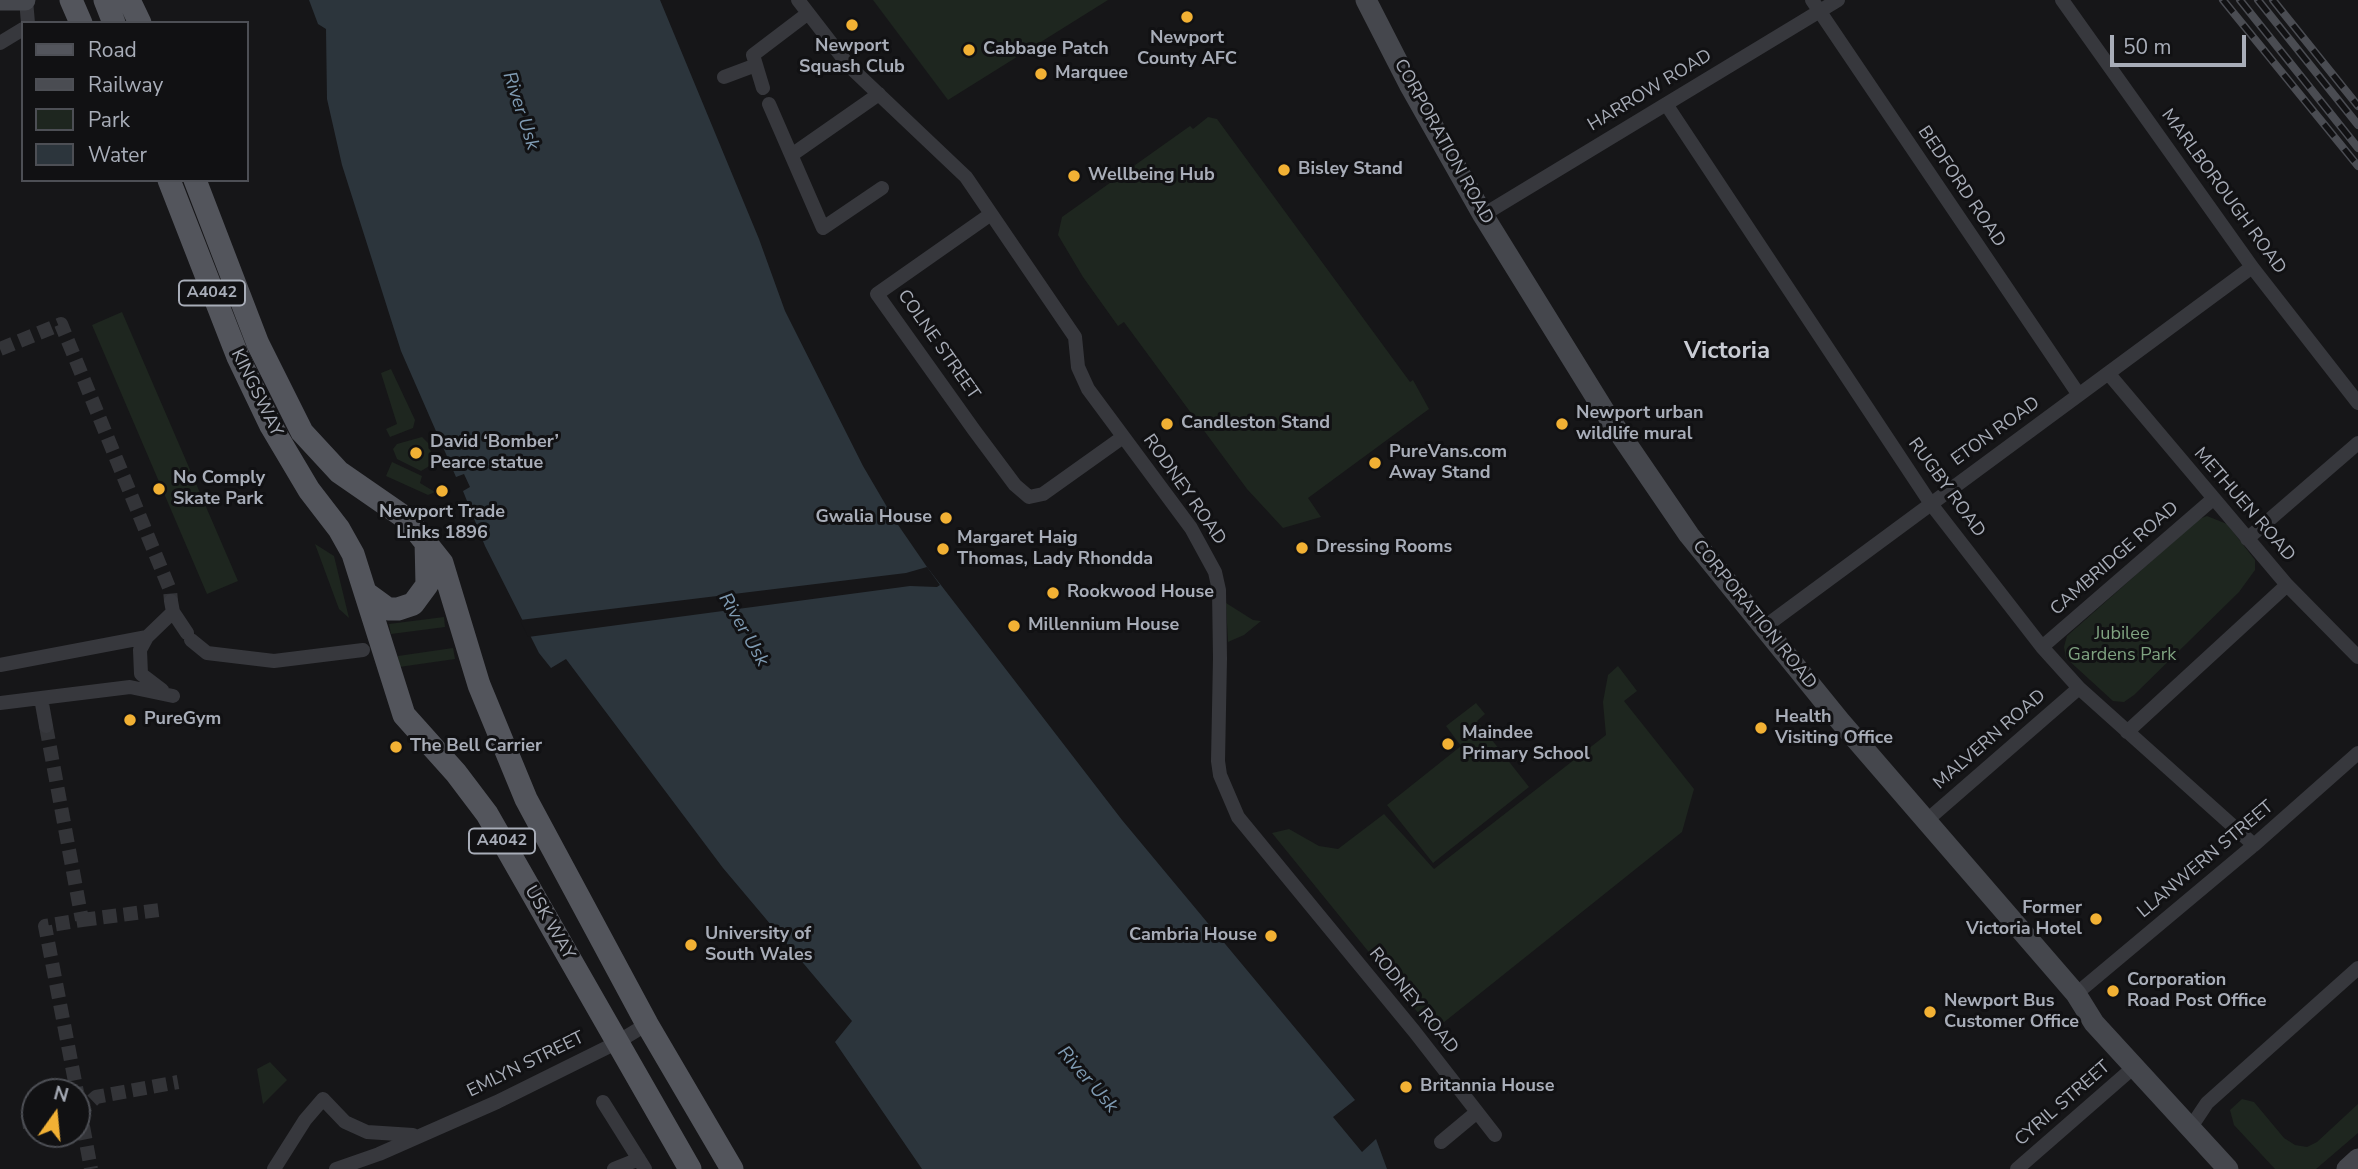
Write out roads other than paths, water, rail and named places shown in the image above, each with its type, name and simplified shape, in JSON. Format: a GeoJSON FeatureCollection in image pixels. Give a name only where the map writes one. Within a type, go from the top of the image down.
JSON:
{"type":"FeatureCollection","features":[{"type":"Feature","properties":{"kind":"main road"},"geometry":{"type":"LineString","coordinates":[[71,0],[80,21]]}},
{"type":"Feature","properties":{"kind":"main road"},"geometry":{"type":"LineString","coordinates":[[105,0],[113,21]]}},
{"type":"Feature","properties":{"kind":"main road","name":"A4042"},"geometry":{"type":"LineString","coordinates":[[163,182],[186,229]]}},
{"type":"Feature","properties":{"kind":"main road","name":"KINGSWAY"},"geometry":{"type":"LineString","coordinates":[[170,182],[238,357],[271,426],[309,490],[347,542],[366,593],[372,649]]}},
{"type":"Feature","properties":{"kind":"main road","name":"KINGSWAY"},"geometry":{"type":"LineString","coordinates":[[196,182],[258,344],[302,432],[339,472],[395,510],[426,539],[447,573],[479,685],[526,799],[647,1024]]}},
{"type":"Feature","properties":{"kind":"main road"},"geometry":{"type":"LineString","coordinates":[[366,593],[388,609],[413,604],[427,585],[426,539]]}},
{"type":"Feature","properties":{"kind":"main road","name":"USK WAY"},"geometry":{"type":"LineString","coordinates":[[372,649],[404,715],[456,773],[487,814],[690,1169]]}},
{"type":"Feature","properties":{"kind":"main road","name":"A4042"},"geometry":{"type":"LineString","coordinates":[[647,1024],[732,1169]]}},
{"type":"Feature","properties":{"kind":"street"},"geometry":{"type":"LineString","coordinates":[[0,0],[25,0],[28,21]]}},
{"type":"Feature","properties":{"kind":"street","name":"RODNEY ROAD"},"geometry":{"type":"LineString","coordinates":[[798,0],[849,65],[956,165],[1075,337],[1078,368],[1088,389],[1198,540],[1215,572],[1219,590],[1220,631],[1218,761],[1220,775],[1238,817],[1495,1135]]}},
{"type":"Feature","properties":{"kind":"street","name":"CORPORATION ROAD"},"geometry":{"type":"LineString","coordinates":[[1366,0],[1409,84],[1483,215],[1657,489],[1763,628],[2076,993],[2094,1023],[2228,1169]]}},
{"type":"Feature","properties":{"kind":"street","name":"HARROW ROAD"},"geometry":{"type":"LineString","coordinates":[[1483,215],[1665,104],[1815,6],[1838,0]]}},
{"type":"Feature","properties":{"kind":"street","name":"MARLBOROUGH ROAD"},"geometry":{"type":"LineString","coordinates":[[2062,0],[2252,267],[2358,403]]}},
{"type":"Feature","properties":{"kind":"street","name":"BEDFORD ROAD"},"geometry":{"type":"LineString","coordinates":[[1815,6],[2079,395]]}},
{"type":"Feature","properties":{"kind":"street"},"geometry":{"type":"LineString","coordinates":[[763,88],[754,55],[807,14]]}},
{"type":"Feature","properties":{"kind":"street"},"geometry":{"type":"LineString","coordinates":[[0,43],[21,30]]}},
{"type":"Feature","properties":{"kind":"street"},"geometry":{"type":"LineString","coordinates":[[724,77],[755,65]]}},
{"type":"Feature","properties":{"kind":"street"},"geometry":{"type":"LineString","coordinates":[[793,154],[879,94]]}},
{"type":"Feature","properties":{"kind":"street"},"geometry":{"type":"LineString","coordinates":[[769,104],[823,228],[882,188]]}},
{"type":"Feature","properties":{"kind":"street","name":"RUGBY ROAD"},"geometry":{"type":"LineString","coordinates":[[1665,104],[1931,504],[2042,647],[2079,688],[2254,845]]}},
{"type":"Feature","properties":{"kind":"street","name":"COLNE STREET"},"geometry":{"type":"LineString","coordinates":[[991,214],[877,293],[974,430],[1015,485],[1027,496],[1036,498],[1124,437]]}},
{"type":"Feature","properties":{"kind":"street","name":"ETON ROAD"},"geometry":{"type":"LineString","coordinates":[[1763,628],[2252,267]]}},
{"type":"Feature","properties":{"kind":"street","name":"METHUEN ROAD"},"geometry":{"type":"LineString","coordinates":[[2108,373],[2247,539],[2358,657]]}},
{"type":"Feature","properties":{"kind":"street"},"geometry":{"type":"LineString","coordinates":[[2247,539],[2358,443]]}},
{"type":"Feature","properties":{"kind":"street","name":"CAMBRIDGE ROAD"},"geometry":{"type":"LineString","coordinates":[[2042,647],[2213,499]]}},
{"type":"Feature","properties":{"kind":"street"},"geometry":{"type":"LineString","coordinates":[[2127,732],[2287,584]]}},
{"type":"Feature","properties":{"kind":"street"},"geometry":{"type":"LineString","coordinates":[[0,704],[130,687],[173,696],[141,674],[140,650],[147,637],[172,607],[189,637],[207,653],[274,661],[372,649]]}},
{"type":"Feature","properties":{"kind":"street"},"geometry":{"type":"LineString","coordinates":[[0,665],[147,637]]}},
{"type":"Feature","properties":{"kind":"street","name":"MALVERN ROAD"},"geometry":{"type":"LineString","coordinates":[[1926,821],[2079,688]]}},
{"type":"Feature","properties":{"kind":"street"},"geometry":{"type":"LineString","coordinates":[[41,698],[46,726]]}},
{"type":"Feature","properties":{"kind":"street","name":"LLANWERN STREET"},"geometry":{"type":"LineString","coordinates":[[2076,993],[2254,845],[2358,753]]}},
{"type":"Feature","properties":{"kind":"street"},"geometry":{"type":"LineString","coordinates":[[2191,1127],[2209,1101],[2358,968]]}},
{"type":"Feature","properties":{"kind":"street","name":"EMLYN STREET"},"geometry":{"type":"LineString","coordinates":[[336,1169],[379,1154],[417,1134],[496,1102],[616,1043],[647,1024]]}},
{"type":"Feature","properties":{"kind":"street","name":"CYRIL STREET"},"geometry":{"type":"LineString","coordinates":[[2017,1169],[2134,1067]]}},
{"type":"Feature","properties":{"kind":"street","name":"EMLYN STREET"},"geometry":{"type":"LineString","coordinates":[[274,1169],[305,1120],[323,1100],[345,1122],[367,1132],[417,1134]]}},
{"type":"Feature","properties":{"kind":"street"},"geometry":{"type":"LineString","coordinates":[[603,1102],[642,1164],[614,1169]]}},
{"type":"Feature","properties":{"kind":"street"},"geometry":{"type":"LineString","coordinates":[[1441,1142],[1478,1112]]}},
{"type":"Feature","properties":{"kind":"street"},"geometry":{"type":"LineString","coordinates":[[2347,1169],[2358,1159]]}},
{"type":"Feature","properties":{"kind":"water","name":"River Usk"},"geometry":{"type":"Polygon","coordinates":[[[309,0],[660,0],[759,239],[785,311],[863,466],[894,519],[927,567],[1122,820],[1355,1100],[1333,1117],[1362,1152],[1376,1139],[1387,1169],[922,1169],[835,1042],[852,1021],[723,868],[566,659],[551,668],[539,653],[485,546],[463,491],[470,487],[464,474],[456,477],[401,351],[342,165],[327,99],[326,29],[318,24],[309,0]]]}},
{"type":"Feature","properties":{"kind":"tunnel"},"geometry":{"type":"LineString","coordinates":[[0,349],[61,324],[170,590],[171,601]]}},
{"type":"Feature","properties":{"kind":"tunnel"},"geometry":{"type":"LineString","coordinates":[[46,726],[82,920],[45,926],[74,1078]]}},
{"type":"Feature","properties":{"kind":"tunnel"},"geometry":{"type":"LineString","coordinates":[[82,920],[159,910]]}},
{"type":"Feature","properties":{"kind":"tunnel"},"geometry":{"type":"LineString","coordinates":[[91,1102],[96,1097],[178,1082]]}},
{"type":"Feature","properties":{"kind":"tunnel"},"geometry":{"type":"LineString","coordinates":[[87,1148],[91,1169]]}},
{"type":"Feature","properties":{"kind":"railway"},"geometry":{"type":"LineString","coordinates":[[2223,0],[2358,166]]}},
{"type":"Feature","properties":{"kind":"railway"},"geometry":{"type":"LineString","coordinates":[[2240,0],[2358,148]]}},
{"type":"Feature","properties":{"kind":"railway"},"geometry":{"type":"LineString","coordinates":[[2258,0],[2358,125]]}},
{"type":"Feature","properties":{"kind":"railway"},"geometry":{"type":"LineString","coordinates":[[2273,0],[2358,106]]}},
{"type":"Feature","properties":{"kind":"place","name":"Newport County AFC"},"geometry":{"type":"Point","coordinates":[1187,17]}},
{"type":"Feature","properties":{"kind":"place","name":"Newport Squash Club"},"geometry":{"type":"Point","coordinates":[852,25]}},
{"type":"Feature","properties":{"kind":"place","name":"Cabbage Patch"},"geometry":{"type":"Point","coordinates":[969,50]}},
{"type":"Feature","properties":{"kind":"place","name":"Marquee"},"geometry":{"type":"Point","coordinates":[1041,74]}},
{"type":"Feature","properties":{"kind":"place","name":"Bisley Stand"},"geometry":{"type":"Point","coordinates":[1284,170]}},
{"type":"Feature","properties":{"kind":"place","name":"Wellbeing Hub"},"geometry":{"type":"Point","coordinates":[1074,176]}},
{"type":"Feature","properties":{"kind":"place","name":"Candleston Stand"},"geometry":{"type":"Point","coordinates":[1167,424]}},
{"type":"Feature","properties":{"kind":"place","name":"Newport urban wildlife mural"},"geometry":{"type":"Point","coordinates":[1562,424]}},
{"type":"Feature","properties":{"kind":"place","name":"David ‘Bomber’ Pearce statue"},"geometry":{"type":"Point","coordinates":[416,453]}},
{"type":"Feature","properties":{"kind":"place","name":"PureVans.com Away Stand"},"geometry":{"type":"Point","coordinates":[1375,463]}},
{"type":"Feature","properties":{"kind":"place","name":"No Comply Skate Park"},"geometry":{"type":"Point","coordinates":[159,489]}},
{"type":"Feature","properties":{"kind":"place","name":"Newport Trade Links 1896"},"geometry":{"type":"Point","coordinates":[442,491]}},
{"type":"Feature","properties":{"kind":"place","name":"Gwalia House"},"geometry":{"type":"Point","coordinates":[946,518]}},
{"type":"Feature","properties":{"kind":"place","name":"Dressing Rooms"},"geometry":{"type":"Point","coordinates":[1302,548]}},
{"type":"Feature","properties":{"kind":"place","name":"Margaret Haig Thomas, Lady Rhondda"},"geometry":{"type":"Point","coordinates":[943,549]}},
{"type":"Feature","properties":{"kind":"place","name":"Rookwood House"},"geometry":{"type":"Point","coordinates":[1053,593]}},
{"type":"Feature","properties":{"kind":"place","name":"Millennium House"},"geometry":{"type":"Point","coordinates":[1014,626]}},
{"type":"Feature","properties":{"kind":"place","name":"PureGym"},"geometry":{"type":"Point","coordinates":[130,720]}},
{"type":"Feature","properties":{"kind":"place","name":"Health Visiting Office"},"geometry":{"type":"Point","coordinates":[1761,728]}},
{"type":"Feature","properties":{"kind":"place","name":"Maindee Primary School"},"geometry":{"type":"Point","coordinates":[1448,744]}},
{"type":"Feature","properties":{"kind":"place","name":"The Bell Carrier"},"geometry":{"type":"Point","coordinates":[396,747]}},
{"type":"Feature","properties":{"kind":"place","name":"Former Victoria Hotel"},"geometry":{"type":"Point","coordinates":[2096,919]}},
{"type":"Feature","properties":{"kind":"place","name":"Cambria House"},"geometry":{"type":"Point","coordinates":[1271,936]}},
{"type":"Feature","properties":{"kind":"place","name":"University of South Wales"},"geometry":{"type":"Point","coordinates":[691,945]}},
{"type":"Feature","properties":{"kind":"place","name":"Corporation Road Post Office"},"geometry":{"type":"Point","coordinates":[2113,991]}},
{"type":"Feature","properties":{"kind":"place","name":"Newport Bus Customer Office"},"geometry":{"type":"Point","coordinates":[1930,1012]}},
{"type":"Feature","properties":{"kind":"place","name":"Britannia House"},"geometry":{"type":"Point","coordinates":[1406,1087]}},
{"type":"Feature","properties":{"kind":"district","name":"Victoria"},"geometry":{"type":"Point","coordinates":[1727,352]}},
{"type":"Feature","properties":{"kind":"park label","name":"Jubilee Gardens Park"},"geometry":{"type":"Point","coordinates":[2122,645]}}]}
